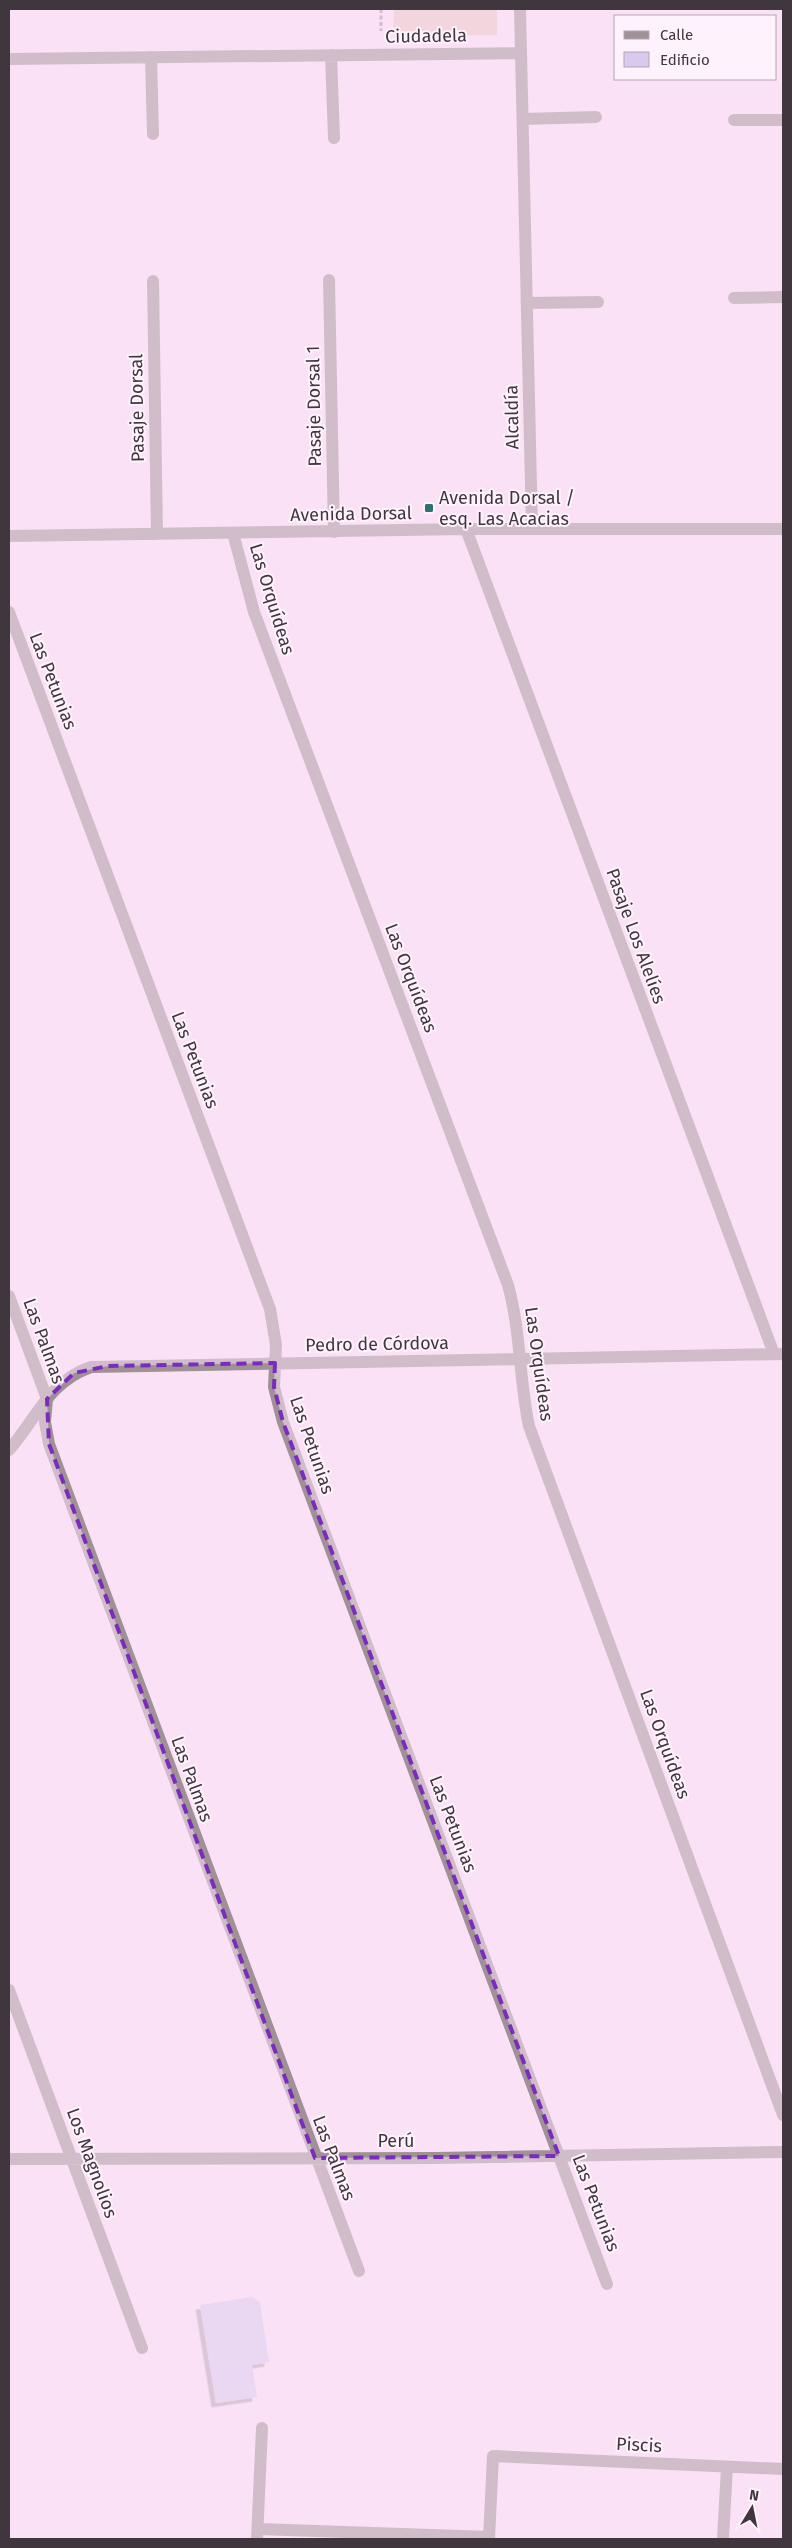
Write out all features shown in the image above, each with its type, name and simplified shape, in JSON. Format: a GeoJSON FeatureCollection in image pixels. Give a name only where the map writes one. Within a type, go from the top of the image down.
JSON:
{"type":"FeatureCollection","features":[{"type":"Feature","properties":{"kind":"street","name":"Alcaldía"},"geometry":{"type":"LineString","coordinates":[[520,9],[532,529]]}},
{"type":"Feature","properties":{"kind":"street","name":"Ciudadela"},"geometry":{"type":"LineString","coordinates":[[9,60],[522,53]]}},
{"type":"Feature","properties":{"kind":"street"},"geometry":{"type":"LineString","coordinates":[[331,55],[334,138]]}},
{"type":"Feature","properties":{"kind":"street"},"geometry":{"type":"LineString","coordinates":[[151,57],[153,134]]}},
{"type":"Feature","properties":{"kind":"street"},"geometry":{"type":"LineString","coordinates":[[523,119],[596,117]]}},
{"type":"Feature","properties":{"kind":"street"},"geometry":{"type":"LineString","coordinates":[[734,120],[783,120]]}},
{"type":"Feature","properties":{"kind":"street","name":"Pasaje Dorsal 1"},"geometry":{"type":"LineString","coordinates":[[329,280],[334,532]]}},
{"type":"Feature","properties":{"kind":"street","name":"Pasaje Dorsal"},"geometry":{"type":"LineString","coordinates":[[153,281],[157,534]]}},
{"type":"Feature","properties":{"kind":"street"},"geometry":{"type":"LineString","coordinates":[[734,298],[783,297]]}},
{"type":"Feature","properties":{"kind":"street"},"geometry":{"type":"LineString","coordinates":[[527,303],[598,302]]}},
{"type":"Feature","properties":{"kind":"street","name":"Avenida Dorsal"},"geometry":{"type":"LineString","coordinates":[[9,536],[466,529],[783,529]]}},
{"type":"Feature","properties":{"kind":"street","name":"Pasaje Los Alelíes"},"geometry":{"type":"LineString","coordinates":[[466,529],[778,1354]]}},
{"type":"Feature","properties":{"kind":"street","name":"Las Orquídeas"},"geometry":{"type":"LineString","coordinates":[[233,533],[254,612],[508,1286],[519,1332],[522,1391],[529,1426],[783,2115]]}},
{"type":"Feature","properties":{"kind":"street","name":"Las Petunias"},"geometry":{"type":"LineString","coordinates":[[9,612],[270,1309],[276,1344],[274,1387],[283,1422],[607,2284]]}},
{"type":"Feature","properties":{"kind":"street","name":"Las Palmas"},"geometry":{"type":"LineString","coordinates":[[9,1296],[47,1399],[45,1422],[49,1444],[315,2158],[359,2271]]}},
{"type":"Feature","properties":{"kind":"street","name":"Pedro de Córdova"},"geometry":{"type":"LineString","coordinates":[[9,1450],[47,1399],[66,1378],[91,1367],[778,1354]]}},
{"type":"Feature","properties":{"kind":"street","name":"Los Magnolios"},"geometry":{"type":"LineString","coordinates":[[9,1990],[142,2348]]}},
{"type":"Feature","properties":{"kind":"street","name":"Perú"},"geometry":{"type":"LineString","coordinates":[[9,2159],[559,2156],[783,2152]]}},
{"type":"Feature","properties":{"kind":"street"},"geometry":{"type":"LineString","coordinates":[[262,2428],[257,2534],[489,2538]]}},
{"type":"Feature","properties":{"kind":"street","name":"Piscis"},"geometry":{"type":"LineString","coordinates":[[489,2538],[493,2456],[783,2468]]}},
{"type":"Feature","properties":{"kind":"street"},"geometry":{"type":"LineString","coordinates":[[724,2539],[727,2467]]}},
{"type":"Feature","properties":{"kind":"highlighted area"},"geometry":{"type":"Polygon","coordinates":[[[275,1363],[274,1387],[283,1422],[559,2156],[315,2158],[49,1444],[47,1399],[74,1373],[108,1366],[275,1363]]]}},
{"type":"Feature","properties":{"kind":"shaded area"},"geometry":{"type":"Polygon","coordinates":[[[394,9],[497,9],[497,35],[393,36],[394,9]]]}},
{"type":"Feature","properties":{"kind":"building"},"geometry":{"type":"Polygon","coordinates":[[[253,2297],[260,2303],[269,2362],[252,2365],[257,2397],[216,2403],[200,2305],[253,2297]]]}},
{"type":"Feature","properties":{"kind":"place","name":"Avenida Dorsal / esq. Las Acacias"},"geometry":{"type":"Point","coordinates":[429,508]}}]}
